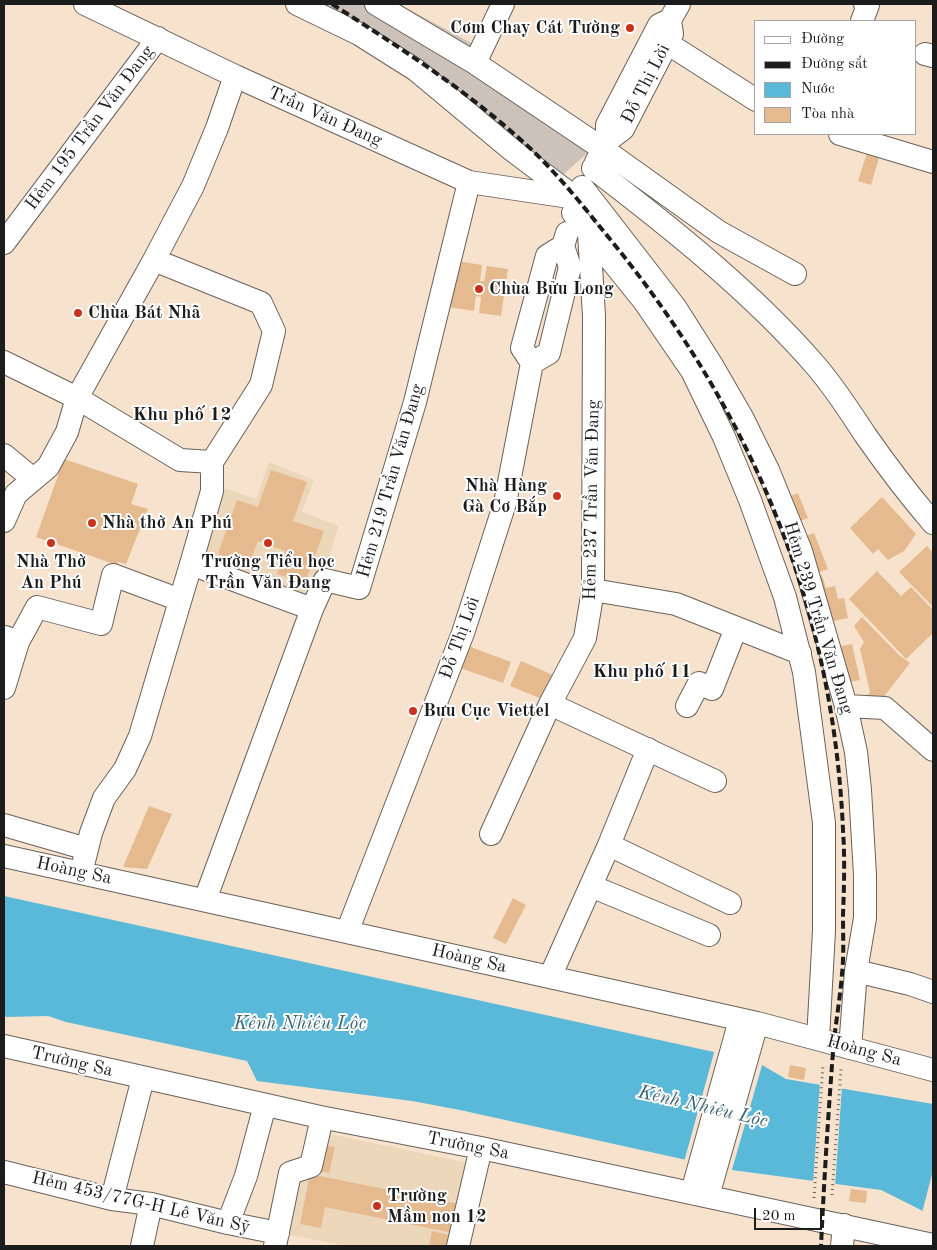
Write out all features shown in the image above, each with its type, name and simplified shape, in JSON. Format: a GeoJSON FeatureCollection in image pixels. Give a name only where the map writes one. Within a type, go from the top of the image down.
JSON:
{"type":"FeatureCollection","features":[{"type":"Feature","properties":{"kind":"street","name":"Trần Văn Ðang"},"geometry":{"type":"LineString","coordinates":[[85,4],[234,76],[469,182],[577,200]]}},
{"type":"Feature","properties":{"kind":"street"},"geometry":{"type":"LineString","coordinates":[[297,4],[359,34],[416,70],[512,150],[577,200]]}},
{"type":"Feature","properties":{"kind":"street"},"geometry":{"type":"LineString","coordinates":[[376,4],[475,63],[719,232],[795,274]]}},
{"type":"Feature","properties":{"kind":"street"},"geometry":{"type":"LineString","coordinates":[[475,63],[503,4]]}},
{"type":"Feature","properties":{"kind":"street"},"geometry":{"type":"LineString","coordinates":[[862,20],[868,5],[865,4]]}},
{"type":"Feature","properties":{"kind":"street","name":"Đỗ Thị Lời"},"geometry":{"type":"LineString","coordinates":[[601,152],[623,130],[672,34],[674,12]]}},
{"type":"Feature","properties":{"kind":"street","name":"Đỗ Thị Lời"},"geometry":{"type":"LineString","coordinates":[[347,932],[463,633],[505,503],[532,363],[550,352],[570,267],[563,246],[577,200],[601,152],[607,124],[611,116],[659,26],[674,12]]}},
{"type":"Feature","properties":{"kind":"street","name":"Hẻm 195 Trần Văn Ðang"},"geometry":{"type":"LineString","coordinates":[[4,243],[158,38]]}},
{"type":"Feature","properties":{"kind":"street"},"geometry":{"type":"LineString","coordinates":[[667,43],[754,99]]}},
{"type":"Feature","properties":{"kind":"street"},"geometry":{"type":"LineString","coordinates":[[4,521],[16,494],[48,467],[61,445],[77,398],[193,186],[217,128],[234,76]]}},
{"type":"Feature","properties":{"kind":"street"},"geometry":{"type":"LineString","coordinates":[[843,135],[933,162]]}},
{"type":"Feature","properties":{"kind":"street"},"geometry":{"type":"LineString","coordinates":[[601,152],[660,221],[736,286],[790,337],[843,400],[896,476],[933,523]]}},
{"type":"Feature","properties":{"kind":"street","name":"Hẻm 219 Trần Văn Ðang"},"geometry":{"type":"LineString","coordinates":[[206,900],[312,609],[325,580],[359,588],[416,402],[469,182]]}},
{"type":"Feature","properties":{"kind":"street","name":"Hẻm 239 Trần Văn Đang"},"geometry":{"type":"LineString","coordinates":[[577,200],[589,233],[644,301],[692,371],[724,437],[754,509],[786,597],[800,653],[810,713],[824,823],[824,931],[818,1039]]}},
{"type":"Feature","properties":{"kind":"street","name":"Hẻm 239 Trần Văn Đang"},"geometry":{"type":"LineString","coordinates":[[577,200],[676,307],[743,419],[768,470],[801,551],[846,706],[856,752],[860,790],[866,918],[856,971],[850,1048]]}},
{"type":"Feature","properties":{"kind":"street","name":"Hẻm 237 Trần Văn Đang"},"geometry":{"type":"LineString","coordinates":[[491,834],[550,704],[585,638],[593,590],[594,316],[589,233]]}},
{"type":"Feature","properties":{"kind":"street"},"geometry":{"type":"LineString","coordinates":[[81,873],[104,798],[125,769],[140,736],[212,492],[212,462],[261,385],[274,330],[261,303],[154,260]]}},
{"type":"Feature","properties":{"kind":"street"},"geometry":{"type":"LineString","coordinates":[[4,362],[77,398],[180,460],[212,462]]}},
{"type":"Feature","properties":{"kind":"street"},"geometry":{"type":"LineString","coordinates":[[4,455],[33,479]]}},
{"type":"Feature","properties":{"kind":"street"},"geometry":{"type":"LineString","coordinates":[[191,564],[312,609]]}},
{"type":"Feature","properties":{"kind":"street"},"geometry":{"type":"LineString","coordinates":[[4,688],[11,639],[37,607],[101,624],[113,575],[180,600]]}},
{"type":"Feature","properties":{"kind":"street"},"geometry":{"type":"LineString","coordinates":[[593,590],[676,604],[800,653]]}},
{"type":"Feature","properties":{"kind":"street"},"geometry":{"type":"LineString","coordinates":[[687,706],[699,683],[712,689],[736,628]]}},
{"type":"Feature","properties":{"kind":"street"},"geometry":{"type":"LineString","coordinates":[[550,704],[715,781]]}},
{"type":"Feature","properties":{"kind":"street"},"geometry":{"type":"LineString","coordinates":[[846,706],[885,708],[933,750]]}},
{"type":"Feature","properties":{"kind":"street"},"geometry":{"type":"LineString","coordinates":[[550,977],[609,845],[648,749]]}},
{"type":"Feature","properties":{"kind":"street"},"geometry":{"type":"LineString","coordinates":[[4,825],[87,849]]}},
{"type":"Feature","properties":{"kind":"street"},"geometry":{"type":"LineString","coordinates":[[609,845],[730,903]]}},
{"type":"Feature","properties":{"kind":"street","name":"Hoàng Sa"},"geometry":{"type":"LineString","coordinates":[[4,856],[748,1022],[933,1070]]}},
{"type":"Feature","properties":{"kind":"street"},"geometry":{"type":"LineString","coordinates":[[591,886],[709,935]]}},
{"type":"Feature","properties":{"kind":"street"},"geometry":{"type":"LineString","coordinates":[[856,971],[910,984],[933,992]]}},
{"type":"Feature","properties":{"kind":"street"},"geometry":{"type":"LineString","coordinates":[[700,1194],[748,1022]]}},
{"type":"Feature","properties":{"kind":"street","name":"Trường Sa"},"geometry":{"type":"LineString","coordinates":[[5,1052],[143,1078],[322,1118],[481,1148],[700,1194],[843,1236],[932,1240]]}},
{"type":"Feature","properties":{"kind":"street"},"geometry":{"type":"LineString","coordinates":[[112,1199],[143,1078]]}},
{"type":"Feature","properties":{"kind":"street"},"geometry":{"type":"LineString","coordinates":[[228,1223],[246,1176],[265,1105]]}},
{"type":"Feature","properties":{"kind":"street"},"geometry":{"type":"LineString","coordinates":[[276,1240],[290,1173],[311,1166],[322,1118]]}},
{"type":"Feature","properties":{"kind":"street"},"geometry":{"type":"LineString","coordinates":[[458,1246],[481,1148]]}},
{"type":"Feature","properties":{"kind":"street","name":"Hẻm 453/77G-H Lê Văn Sỹ"},"geometry":{"type":"LineString","coordinates":[[4,1172],[112,1199],[151,1204],[228,1223],[276,1240]]}},
{"type":"Feature","properties":{"kind":"street"},"geometry":{"type":"LineString","coordinates":[[142,1246],[151,1204]]}},
{"type":"Feature","properties":{"kind":"path"},"geometry":{"type":"LineString","coordinates":[[814,1191],[822,1074]]}},
{"type":"Feature","properties":{"kind":"path"},"geometry":{"type":"LineString","coordinates":[[832,1195],[840,1078]]}},
{"type":"Feature","properties":{"kind":"shaded area"},"geometry":{"type":"Polygon","coordinates":[[[283,4],[399,4],[471,43],[510,92],[593,148],[548,188],[407,74],[333,25],[283,4]]]}},
{"type":"Feature","properties":{"kind":"shaded area","name":"Trường Tiểu học Trần Văn Đang"},"geometry":{"type":"Polygon","coordinates":[[[269,462],[314,480],[302,512],[339,526],[316,596],[287,595],[197,559],[221,487],[256,499],[269,462]]]}},
{"type":"Feature","properties":{"kind":"shaded area","name":"Trường Mầm non 12"},"geometry":{"type":"Polygon","coordinates":[[[320,1132],[474,1164],[456,1246],[347,1246],[284,1234],[294,1178],[320,1132]]]}},
{"type":"Feature","properties":{"kind":"water","name":"Kênh Nhiêu Lộc"},"geometry":{"type":"Polygon","coordinates":[[[4,896],[714,1052],[762,1065],[786,1079],[933,1104],[933,1213],[923,1211],[881,1190],[732,1170],[412,1101],[257,1081],[247,1061],[66,1022],[48,1016],[4,1016],[4,896]]]}},
{"type":"Feature","properties":{"kind":"pier"},"geometry":{"type":"Polygon","coordinates":[[[715,1049],[763,1062],[731,1173],[684,1162],[715,1049]]]}},
{"type":"Feature","properties":{"kind":"pier"},"geometry":{"type":"Polygon","coordinates":[[[820,1082],[842,1086],[835,1187],[813,1184],[820,1082]]]}},
{"type":"Feature","properties":{"kind":"pier"},"geometry":{"type":"Polygon","coordinates":[[[933,1170],[933,1216],[922,1213],[933,1170]]]}},
{"type":"Feature","properties":{"kind":"building"},"geometry":{"type":"Polygon","coordinates":[[[869,147],[881,151],[871,185],[858,181],[869,147]]]}},
{"type":"Feature","properties":{"kind":"building","name":"Chùa Bửu Long"},"geometry":{"type":"Polygon","coordinates":[[[457,261],[482,265],[480,281],[484,281],[487,266],[508,269],[501,316],[479,313],[481,297],[476,296],[474,311],[449,307],[457,261]]]}},
{"type":"Feature","properties":{"kind":"building","name":"Nhà thờ An Phú"},"geometry":{"type":"Polygon","coordinates":[[[64,459],[138,484],[131,504],[148,509],[126,564],[118,562],[117,565],[36,537],[64,459]]]}},
{"type":"Feature","properties":{"kind":"building","name":"Trường Tiểu học Trần Văn Đang"},"geometry":{"type":"Polygon","coordinates":[[[271,470],[307,482],[293,521],[324,531],[305,583],[277,574],[285,551],[258,541],[249,565],[218,554],[237,500],[258,507],[271,470]]]}},
{"type":"Feature","properties":{"kind":"building"},"geometry":{"type":"Polygon","coordinates":[[[798,493],[808,518],[797,522],[788,497],[798,493]]]}},
{"type":"Feature","properties":{"kind":"building"},"geometry":{"type":"Polygon","coordinates":[[[882,497],[916,534],[904,551],[888,560],[878,549],[873,554],[850,528],[882,497]]]}},
{"type":"Feature","properties":{"kind":"building"},"geometry":{"type":"Polygon","coordinates":[[[814,533],[828,569],[814,574],[800,538],[814,533]]]}},
{"type":"Feature","properties":{"kind":"building"},"geometry":{"type":"Polygon","coordinates":[[[927,546],[933,553],[933,607],[899,572],[927,546]]]}},
{"type":"Feature","properties":{"kind":"building"},"geometry":{"type":"Polygon","coordinates":[[[877,571],[901,596],[911,587],[933,610],[933,633],[906,659],[849,599],[877,571]]]}},
{"type":"Feature","properties":{"kind":"building"},"geometry":{"type":"Polygon","coordinates":[[[822,575],[826,588],[835,586],[838,599],[844,598],[848,618],[829,622],[812,577],[822,575]]]}},
{"type":"Feature","properties":{"kind":"building"},"geometry":{"type":"Polygon","coordinates":[[[862,617],[899,655],[910,663],[876,707],[865,699],[870,692],[860,649],[864,642],[854,626],[862,617]]]}},
{"type":"Feature","properties":{"kind":"building"},"geometry":{"type":"Polygon","coordinates":[[[852,644],[860,680],[845,683],[836,647],[852,644]]]}},
{"type":"Feature","properties":{"kind":"building"},"geometry":{"type":"Polygon","coordinates":[[[468,646],[511,662],[503,683],[460,668],[468,646]]]}},
{"type":"Feature","properties":{"kind":"building"},"geometry":{"type":"Polygon","coordinates":[[[521,661],[553,675],[542,699],[510,686],[521,661]]]}},
{"type":"Feature","properties":{"kind":"building"},"geometry":{"type":"Polygon","coordinates":[[[149,806],[172,814],[147,869],[123,867],[149,806]]]}},
{"type":"Feature","properties":{"kind":"building"},"geometry":{"type":"Polygon","coordinates":[[[513,898],[526,905],[506,944],[493,938],[513,898]]]}},
{"type":"Feature","properties":{"kind":"building"},"geometry":{"type":"Polygon","coordinates":[[[790,1065],[806,1068],[804,1080],[788,1077],[790,1065]]]}},
{"type":"Feature","properties":{"kind":"building"},"geometry":{"type":"Polygon","coordinates":[[[320,1144],[335,1147],[329,1173],[314,1170],[320,1144]]]}},
{"type":"Feature","properties":{"kind":"building"},"geometry":{"type":"Polygon","coordinates":[[[310,1174],[464,1205],[458,1234],[325,1207],[321,1228],[300,1224],[310,1174]]]}},
{"type":"Feature","properties":{"kind":"building"},"geometry":{"type":"Polygon","coordinates":[[[851,1189],[867,1191],[866,1203],[849,1201],[851,1189]]]}},
{"type":"Feature","properties":{"kind":"building"},"geometry":{"type":"Polygon","coordinates":[[[432,1231],[452,1236],[450,1246],[429,1246],[432,1231]]]}},
{"type":"Feature","properties":{"kind":"railway"},"geometry":{"type":"LineString","coordinates":[[332,4],[411,56],[487,111],[534,152],[562,181],[605,233],[656,300],[702,368],[741,439],[775,512],[802,587],[822,666],[836,746],[843,830],[843,960],[833,1052],[821,1246]]}},
{"type":"Feature","properties":{"kind":"place","name":"Cơm Chay Cát Tường"},"geometry":{"type":"Point","coordinates":[630,28]}},
{"type":"Feature","properties":{"kind":"place","name":"Chùa Bửu Long"},"geometry":{"type":"Point","coordinates":[479,289]}},
{"type":"Feature","properties":{"kind":"place","name":"Chùa Bát Nhã"},"geometry":{"type":"Point","coordinates":[78,313]}},
{"type":"Feature","properties":{"kind":"place","name":"Nhà Hàng Gà Cơ Bắp"},"geometry":{"type":"Point","coordinates":[557,496]}},
{"type":"Feature","properties":{"kind":"place","name":"Nhà thờ An Phú"},"geometry":{"type":"Point","coordinates":[92,523]}},
{"type":"Feature","properties":{"kind":"place","name":"Nhà Thờ An Phú"},"geometry":{"type":"Point","coordinates":[51,543]}},
{"type":"Feature","properties":{"kind":"place","name":"Trường Tiểu học Trần Văn Đang"},"geometry":{"type":"Point","coordinates":[268,543]}},
{"type":"Feature","properties":{"kind":"place","name":"Bưu Cục Viettel"},"geometry":{"type":"Point","coordinates":[413,711]}},
{"type":"Feature","properties":{"kind":"place","name":"Trường Mầm non 12"},"geometry":{"type":"Point","coordinates":[377,1206]}},
{"type":"Feature","properties":{"kind":"district","name":"Khu phố 12"},"geometry":{"type":"Point","coordinates":[182,415]}},
{"type":"Feature","properties":{"kind":"district","name":"Khu phố 11"},"geometry":{"type":"Point","coordinates":[642,672]}}]}
